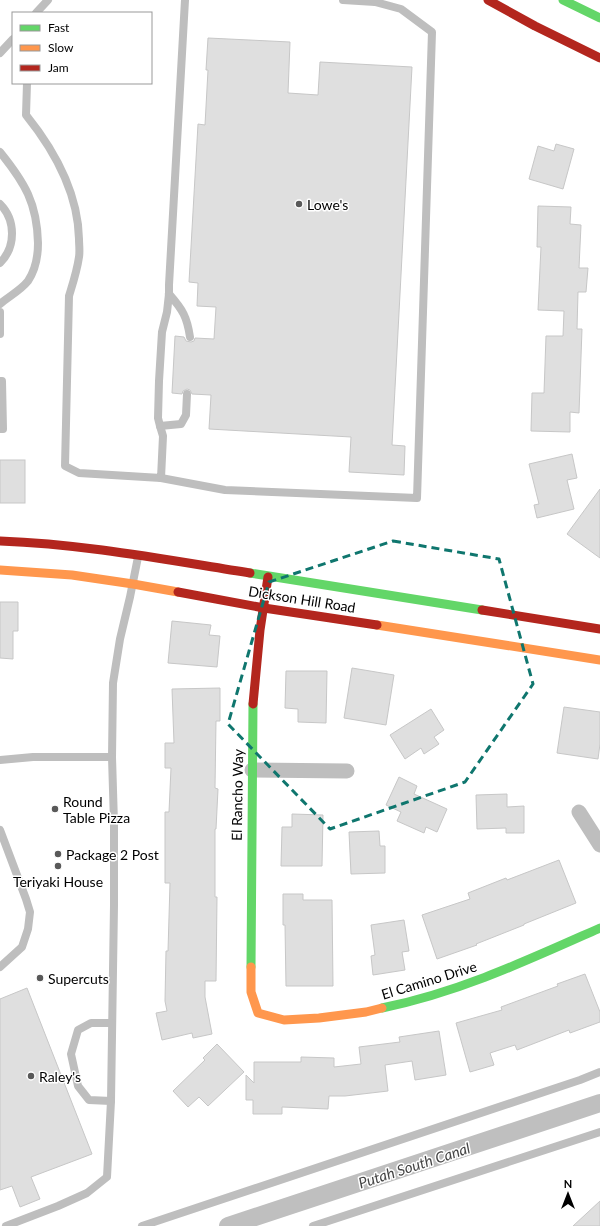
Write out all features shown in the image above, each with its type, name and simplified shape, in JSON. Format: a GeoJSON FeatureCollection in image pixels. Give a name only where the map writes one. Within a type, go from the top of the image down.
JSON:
{"type":"FeatureCollection","features":[{"type":"Feature","properties":{"kind":"street"},"geometry":{"type":"LineString","coordinates":[[488,0],[535,26],[600,58]]}},
{"type":"Feature","properties":{"kind":"street"},"geometry":{"type":"LineString","coordinates":[[563,0],[600,18]]}},
{"type":"Feature","properties":{"kind":"street","name":"Dickson Hill Road"},"geometry":{"type":"LineString","coordinates":[[0,541],[31,542],[77,547],[600,629]]}},
{"type":"Feature","properties":{"kind":"street","name":"Dickson Hill Road"},"geometry":{"type":"LineString","coordinates":[[0,570],[72,575],[133,584],[264,608],[600,660]]}},
{"type":"Feature","properties":{"kind":"street","name":"El Rancho Way"},"geometry":{"type":"LineString","coordinates":[[258,1013],[250,992],[253,696],[260,630],[268,577]]}},
{"type":"Feature","properties":{"kind":"street"},"geometry":{"type":"LineString","coordinates":[[252,770],[347,771]]}},
{"type":"Feature","properties":{"kind":"street"},"geometry":{"type":"LineString","coordinates":[[579,812],[600,845]]}},
{"type":"Feature","properties":{"kind":"street","name":"El Camino Drive"},"geometry":{"type":"LineString","coordinates":[[258,1013],[284,1020],[319,1018],[366,1012],[408,1003],[449,991],[490,976],[600,928]]}},
{"type":"Feature","properties":{"kind":"lane"},"geometry":{"type":"LineString","coordinates":[[37,12],[48,0]]}},
{"type":"Feature","properties":{"kind":"lane"},"geometry":{"type":"LineString","coordinates":[[161,478],[163,436],[158,418],[162,332],[167,312],[169,294],[185,0]]}},
{"type":"Feature","properties":{"kind":"lane"},"geometry":{"type":"LineString","coordinates":[[27,84],[26,115],[41,134],[53,153],[69,186],[79,223],[79,256],[76,275],[69,296],[65,466],[79,473],[161,478],[225,490],[416,498],[432,32],[401,9],[374,1],[342,0]]}},
{"type":"Feature","properties":{"kind":"lane"},"geometry":{"type":"LineString","coordinates":[[0,53],[12,39]]}},
{"type":"Feature","properties":{"kind":"lane"},"geometry":{"type":"LineString","coordinates":[[0,152],[25,186],[34,208],[38,230],[38,248],[37,264],[29,280],[19,290],[6,298],[0,304]]}},
{"type":"Feature","properties":{"kind":"lane"},"geometry":{"type":"LineString","coordinates":[[0,216],[3,207]]}},
{"type":"Feature","properties":{"kind":"lane"},"geometry":{"type":"LineString","coordinates":[[0,263],[4,259],[12,242],[11,223],[3,207]]}},
{"type":"Feature","properties":{"kind":"lane"},"geometry":{"type":"LineString","coordinates":[[169,294],[181,308],[188,323],[190,337]]}},
{"type":"Feature","properties":{"kind":"lane"},"geometry":{"type":"LineString","coordinates":[[0,312],[0,334]]}},
{"type":"Feature","properties":{"kind":"lane"},"geometry":{"type":"LineString","coordinates":[[0,381],[2,381],[3,429],[0,429]]}},
{"type":"Feature","properties":{"kind":"lane"},"geometry":{"type":"LineString","coordinates":[[160,426],[181,424],[186,415],[187,394]]}},
{"type":"Feature","properties":{"kind":"lane"},"geometry":{"type":"LineString","coordinates":[[6,1226],[87,1193],[107,1177],[111,1101],[112,1023],[114,831],[112,757],[113,683],[120,639],[138,556]]}},
{"type":"Feature","properties":{"kind":"lane"},"geometry":{"type":"LineString","coordinates":[[0,760],[33,757],[112,757]]}},
{"type":"Feature","properties":{"kind":"lane"},"geometry":{"type":"LineString","coordinates":[[0,830],[30,912],[28,929],[22,948],[0,967]]}},
{"type":"Feature","properties":{"kind":"lane"},"geometry":{"type":"LineString","coordinates":[[111,1101],[89,1100],[78,1086],[71,1054],[78,1030],[91,1023],[112,1023]]}},
{"type":"Feature","properties":{"kind":"lane"},"geometry":{"type":"LineString","coordinates":[[142,1226],[600,1072]]}},
{"type":"Feature","properties":{"kind":"lane"},"geometry":{"type":"LineString","coordinates":[[313,1226],[600,1132]]}},
{"type":"Feature","properties":{"kind":"highlighted area"},"geometry":{"type":"Polygon","coordinates":[[[393,541],[499,559],[533,684],[465,782],[330,829],[228,724],[269,582],[393,541]]]}},
{"type":"Feature","properties":{"kind":"building","name":"Lowe's"},"geometry":{"type":"Polygon","coordinates":[[[208,38],[290,42],[288,93],[318,95],[320,62],[412,67],[392,445],[405,446],[404,475],[349,472],[351,437],[209,429],[211,395],[192,394],[190,390],[187,389],[183,391],[182,394],[172,393],[175,336],[184,337],[186,341],[191,342],[194,341],[195,338],[214,339],[216,307],[197,306],[198,283],[189,282],[198,124],[205,125],[208,38]]]}},
{"type":"Feature","properties":{"kind":"building"},"geometry":{"type":"Polygon","coordinates":[[[556,144],[574,149],[563,189],[529,179],[538,146],[554,151],[556,144]]]}},
{"type":"Feature","properties":{"kind":"building"},"geometry":{"type":"Polygon","coordinates":[[[538,206],[571,207],[570,224],[581,225],[579,268],[588,268],[586,292],[578,292],[577,329],[582,329],[579,413],[570,412],[570,432],[531,431],[532,393],[544,393],[546,336],[563,336],[564,311],[538,310],[541,247],[537,247],[538,206]]]}},
{"type":"Feature","properties":{"kind":"building"},"geometry":{"type":"Polygon","coordinates":[[[572,454],[577,478],[567,480],[574,509],[537,518],[534,505],[539,504],[529,464],[572,454]]]}},
{"type":"Feature","properties":{"kind":"building"},"geometry":{"type":"Polygon","coordinates":[[[0,460],[25,460],[25,503],[0,503],[0,460]]]}},
{"type":"Feature","properties":{"kind":"building"},"geometry":{"type":"Polygon","coordinates":[[[600,489],[600,558],[567,534],[600,489]]]}},
{"type":"Feature","properties":{"kind":"building"},"geometry":{"type":"Polygon","coordinates":[[[0,602],[18,602],[18,631],[13,631],[13,659],[0,658],[0,602]]]}},
{"type":"Feature","properties":{"kind":"building"},"geometry":{"type":"Polygon","coordinates":[[[172,621],[211,625],[209,635],[220,636],[217,667],[168,663],[172,621]]]}},
{"type":"Feature","properties":{"kind":"building"},"geometry":{"type":"Polygon","coordinates":[[[352,668],[394,675],[386,725],[344,718],[352,668]]]}},
{"type":"Feature","properties":{"kind":"building"},"geometry":{"type":"Polygon","coordinates":[[[286,671],[327,671],[326,723],[298,722],[298,709],[285,708],[286,671]]]}},
{"type":"Feature","properties":{"kind":"building"},"geometry":{"type":"Polygon","coordinates":[[[220,688],[220,721],[216,721],[215,788],[218,789],[215,829],[215,897],[217,897],[216,981],[205,981],[205,997],[212,1034],[193,1038],[192,1033],[162,1040],[156,1013],[167,1011],[165,1001],[166,951],[168,951],[170,883],[165,883],[165,812],[169,812],[171,768],[165,768],[165,743],[174,743],[172,689],[220,688]]]}},
{"type":"Feature","properties":{"kind":"building"},"geometry":{"type":"Polygon","coordinates":[[[564,707],[600,712],[600,744],[598,759],[557,753],[564,707]]]}},
{"type":"Feature","properties":{"kind":"building"},"geometry":{"type":"Polygon","coordinates":[[[431,709],[444,730],[434,737],[439,744],[424,754],[421,748],[405,759],[390,735],[431,709]]]}},
{"type":"Feature","properties":{"kind":"building"},"geometry":{"type":"Polygon","coordinates":[[[399,777],[417,786],[414,794],[447,809],[437,832],[426,827],[424,833],[397,821],[401,812],[386,805],[399,777]]]}},
{"type":"Feature","properties":{"kind":"building"},"geometry":{"type":"Polygon","coordinates":[[[507,794],[507,807],[524,806],[524,833],[506,833],[506,828],[477,829],[476,795],[507,794]]]}},
{"type":"Feature","properties":{"kind":"building"},"geometry":{"type":"Polygon","coordinates":[[[292,814],[323,815],[322,866],[281,866],[282,827],[292,827],[292,814]]]}},
{"type":"Feature","properties":{"kind":"building"},"geometry":{"type":"Polygon","coordinates":[[[379,831],[380,846],[385,846],[385,873],[351,874],[349,832],[379,831]]]}},
{"type":"Feature","properties":{"kind":"building"},"geometry":{"type":"Polygon","coordinates":[[[559,860],[576,903],[476,944],[477,945],[437,959],[422,915],[470,899],[468,893],[559,860]]]}},
{"type":"Feature","properties":{"kind":"building"},"geometry":{"type":"Polygon","coordinates":[[[283,894],[303,894],[303,900],[332,900],[333,986],[286,986],[283,894]]]}},
{"type":"Feature","properties":{"kind":"building"},"geometry":{"type":"Polygon","coordinates":[[[404,920],[409,951],[402,952],[405,970],[373,975],[371,956],[375,955],[371,925],[404,920]]]}},
{"type":"Feature","properties":{"kind":"building"},"geometry":{"type":"Polygon","coordinates":[[[585,974],[600,1012],[600,1022],[570,1033],[569,1030],[517,1050],[515,1045],[490,1053],[494,1065],[470,1072],[456,1023],[502,1010],[501,1007],[558,986],[557,984],[585,974]]]}},
{"type":"Feature","properties":{"kind":"building","name":"Raley's"},"geometry":{"type":"Polygon","coordinates":[[[27,988],[92,1154],[31,1177],[40,1199],[20,1207],[12,1186],[0,1190],[0,999],[27,988]]]}},
{"type":"Feature","properties":{"kind":"building"},"geometry":{"type":"Polygon","coordinates":[[[439,1031],[446,1075],[415,1080],[412,1061],[385,1065],[388,1091],[345,1096],[329,1096],[328,1109],[282,1107],[282,1114],[253,1114],[253,1100],[246,1100],[246,1075],[254,1083],[254,1062],[301,1062],[301,1057],[334,1058],[334,1067],[361,1064],[359,1047],[400,1042],[399,1037],[439,1031]]]}},
{"type":"Feature","properties":{"kind":"building"},"geometry":{"type":"Polygon","coordinates":[[[217,1044],[244,1072],[208,1106],[199,1097],[188,1107],[173,1091],[205,1060],[203,1058],[217,1044]]]}},
{"type":"Feature","properties":{"kind":"building"},"geometry":{"type":"Polygon","coordinates":[[[600,1201],[600,1226],[573,1226],[600,1201]]]}},
{"type":"Feature","properties":{"kind":"waterway","name":"Putah South Canal"},"geometry":{"type":"LineString","coordinates":[[228,1226],[600,1103]]}},
{"type":"Feature","properties":{"kind":"traffic: fast"},"geometry":{"type":"LineString","coordinates":[[563,0],[600,18]]}},
{"type":"Feature","properties":{"kind":"traffic: fast"},"geometry":{"type":"LineString","coordinates":[[250,573],[482,610]]}},
{"type":"Feature","properties":{"kind":"traffic: fast"},"geometry":{"type":"LineString","coordinates":[[251,967],[253,704]]}},
{"type":"Feature","properties":{"kind":"traffic: fast"},"geometry":{"type":"LineString","coordinates":[[382,1008],[411,1001],[466,984],[520,963],[600,928]]}},
{"type":"Feature","properties":{"kind":"traffic: slow"},"geometry":{"type":"LineString","coordinates":[[0,570],[72,575],[178,592]]}},
{"type":"Feature","properties":{"kind":"traffic: slow"},"geometry":{"type":"LineString","coordinates":[[377,625],[600,660]]}},
{"type":"Feature","properties":{"kind":"traffic: slow"},"geometry":{"type":"LineString","coordinates":[[251,967],[251,992],[258,1013],[284,1020],[319,1018],[366,1012],[382,1008]]}},
{"type":"Feature","properties":{"kind":"traffic: jam"},"geometry":{"type":"LineString","coordinates":[[488,0],[535,26],[600,58]]}},
{"type":"Feature","properties":{"kind":"traffic: jam"},"geometry":{"type":"LineString","coordinates":[[0,541],[63,545],[250,573]]}},
{"type":"Feature","properties":{"kind":"traffic: jam"},"geometry":{"type":"LineString","coordinates":[[253,704],[260,630],[268,577]]}},
{"type":"Feature","properties":{"kind":"traffic: jam"},"geometry":{"type":"LineString","coordinates":[[178,592],[264,608],[377,625]]}},
{"type":"Feature","properties":{"kind":"traffic: jam"},"geometry":{"type":"LineString","coordinates":[[482,610],[600,629]]}},
{"type":"Feature","properties":{"kind":"place","name":"Lowe's"},"geometry":{"type":"Point","coordinates":[299,204]}},
{"type":"Feature","properties":{"kind":"place","name":"Round Table Pizza"},"geometry":{"type":"Point","coordinates":[55,809]}},
{"type":"Feature","properties":{"kind":"place","name":"Package 2 Post"},"geometry":{"type":"Point","coordinates":[58,854]}},
{"type":"Feature","properties":{"kind":"place","name":"Teriyaki House"},"geometry":{"type":"Point","coordinates":[58,866]}},
{"type":"Feature","properties":{"kind":"place","name":"Supercuts"},"geometry":{"type":"Point","coordinates":[40,978]}},
{"type":"Feature","properties":{"kind":"place","name":"Raley's"},"geometry":{"type":"Point","coordinates":[31,1076]}}]}
